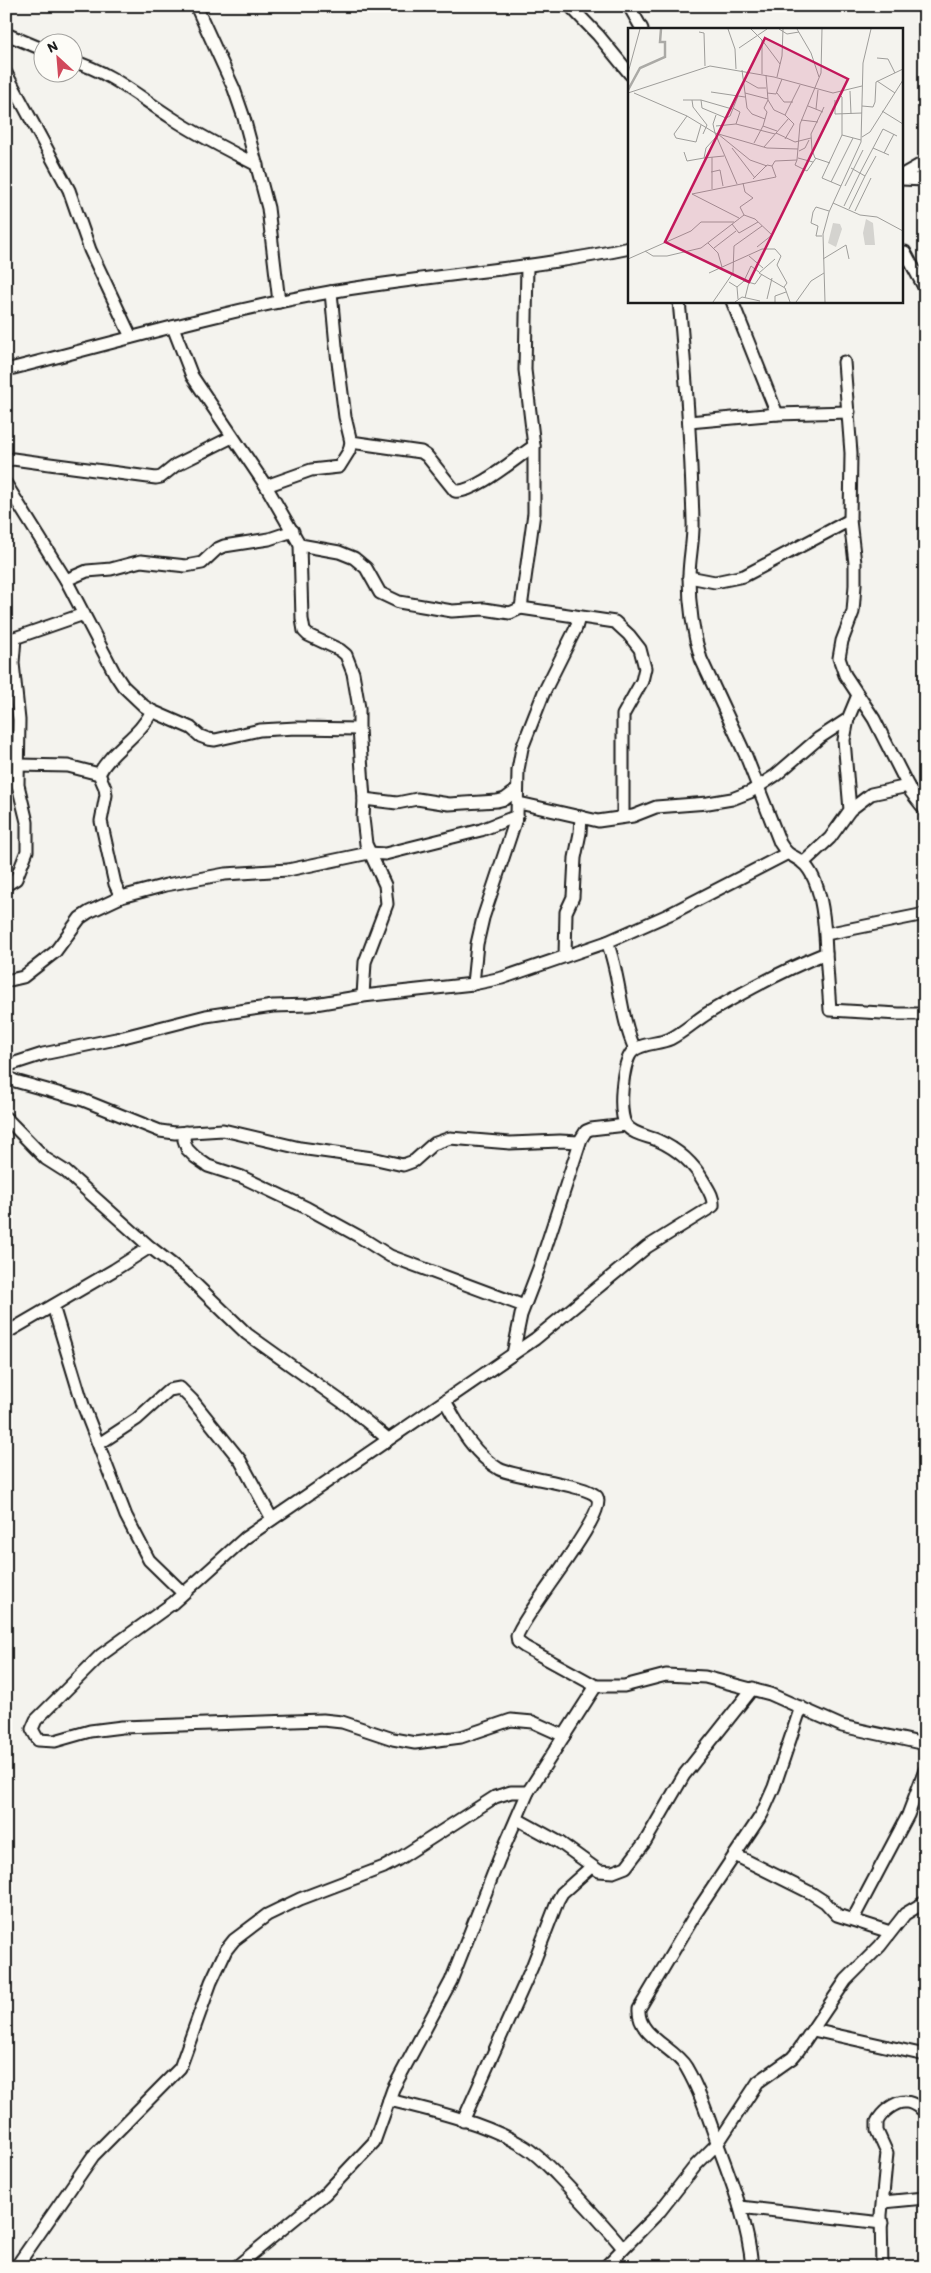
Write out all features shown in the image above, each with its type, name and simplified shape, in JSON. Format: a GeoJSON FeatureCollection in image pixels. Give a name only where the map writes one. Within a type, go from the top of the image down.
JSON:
{"type":"FeatureCollection","features":[{"type":"Feature","properties":{"kind":"street"},"geometry":{"type":"LineString","coordinates":[[196,6],[234,89],[257,165],[268,208],[279,302]]}},
{"type":"Feature","properties":{"kind":"street"},"geometry":{"type":"LineString","coordinates":[[570,6],[598,34],[628,72]]}},
{"type":"Feature","properties":{"kind":"street"},"geometry":{"type":"LineString","coordinates":[[629,6],[641,28]]}},
{"type":"Feature","properties":{"kind":"street"},"geometry":{"type":"LineString","coordinates":[[6,34],[32,45]]}},
{"type":"Feature","properties":{"kind":"street"},"geometry":{"type":"LineString","coordinates":[[82,64],[100,70],[173,119],[257,165]]}},
{"type":"Feature","properties":{"kind":"street"},"geometry":{"type":"LineString","coordinates":[[6,73],[69,190],[90,250],[131,337]]}},
{"type":"Feature","properties":{"kind":"street"},"geometry":{"type":"LineString","coordinates":[[904,176],[925,162]]}},
{"type":"Feature","properties":{"kind":"street"},"geometry":{"type":"LineString","coordinates":[[904,177],[925,180]]}},
{"type":"Feature","properties":{"kind":"street"},"geometry":{"type":"LineString","coordinates":[[6,370],[131,337],[279,302],[331,292],[527,266],[628,248]]}},
{"type":"Feature","properties":{"kind":"street"},"geometry":{"type":"LineString","coordinates":[[905,252],[925,289]]}},
{"type":"Feature","properties":{"kind":"street"},"geometry":{"type":"LineString","coordinates":[[521,608],[534,513],[534,446],[525,370],[527,266]]}},
{"type":"Feature","properties":{"kind":"street"},"geometry":{"type":"LineString","coordinates":[[266,486],[311,470],[338,467],[350,451],[351,442],[345,417],[331,292]]}},
{"type":"Feature","properties":{"kind":"street"},"geometry":{"type":"LineString","coordinates":[[679,302],[689,422],[693,524],[689,577],[692,624],[701,659],[746,756],[757,787],[786,854],[803,863],[810,872],[817,890],[825,922],[830,1010],[925,1014]]}},
{"type":"Feature","properties":{"kind":"street"},"geometry":{"type":"LineString","coordinates":[[732,302],[777,414]]}},
{"type":"Feature","properties":{"kind":"street"},"geometry":{"type":"LineString","coordinates":[[173,327],[192,376],[266,486],[300,545],[303,626],[308,635],[326,642],[346,655],[353,673],[358,697],[364,798],[364,835],[369,853],[385,886],[388,904],[365,962],[363,996]]}},
{"type":"Feature","properties":{"kind":"street"},"geometry":{"type":"LineString","coordinates":[[844,362],[849,412],[852,496],[850,520],[855,563],[853,612],[842,641],[840,658],[845,675],[874,719],[908,786],[925,810]]}},
{"type":"Feature","properties":{"kind":"street"},"geometry":{"type":"LineString","coordinates":[[689,422],[777,414],[849,412]]}},
{"type":"Feature","properties":{"kind":"street"},"geometry":{"type":"LineString","coordinates":[[6,461],[13,459],[32,461],[156,478],[176,465],[232,438]]}},
{"type":"Feature","properties":{"kind":"street"},"geometry":{"type":"LineString","coordinates":[[351,442],[421,452],[438,467],[452,488],[459,492],[477,484],[534,446]]}},
{"type":"Feature","properties":{"kind":"street"},"geometry":{"type":"LineString","coordinates":[[6,484],[66,580],[122,686],[152,711],[191,728],[200,736],[215,740],[260,730],[296,728],[359,730]]}},
{"type":"Feature","properties":{"kind":"street"},"geometry":{"type":"LineString","coordinates":[[689,577],[715,582],[744,576],[850,520]]}},
{"type":"Feature","properties":{"kind":"street"},"geometry":{"type":"LineString","coordinates":[[66,580],[87,571],[111,569],[141,561],[186,566],[202,563],[217,549],[224,546],[269,539],[293,531]]}},
{"type":"Feature","properties":{"kind":"street"},"geometry":{"type":"LineString","coordinates":[[300,545],[339,552],[354,558],[366,568],[380,593],[399,602],[452,611],[484,609],[510,613],[521,608],[614,622],[634,640],[643,656],[644,668],[642,681],[623,715],[622,817]]}},
{"type":"Feature","properties":{"kind":"street"},"geometry":{"type":"LineString","coordinates":[[6,885],[16,879],[27,851],[27,822],[18,785],[19,720],[10,639],[84,614]]}},
{"type":"Feature","properties":{"kind":"street"},"geometry":{"type":"LineString","coordinates":[[473,984],[477,944],[483,918],[517,816],[516,790],[522,748],[544,692],[578,625],[574,616]]}},
{"type":"Feature","properties":{"kind":"street"},"geometry":{"type":"LineString","coordinates":[[850,810],[844,740],[848,719],[858,695]]}},
{"type":"Feature","properties":{"kind":"street"},"geometry":{"type":"LineString","coordinates":[[99,774],[110,758],[143,725],[152,711]]}},
{"type":"Feature","properties":{"kind":"street"},"geometry":{"type":"LineString","coordinates":[[518,804],[598,821],[622,817],[656,807],[727,800],[750,792],[783,771],[819,738],[848,719]]}},
{"type":"Feature","properties":{"kind":"street"},"geometry":{"type":"LineString","coordinates":[[19,766],[74,766],[99,774],[106,795],[101,821],[115,884],[120,897]]}},
{"type":"Feature","properties":{"kind":"street"},"geometry":{"type":"LineString","coordinates":[[6,787],[18,785]]}},
{"type":"Feature","properties":{"kind":"street"},"geometry":{"type":"LineString","coordinates":[[803,863],[830,838],[850,810],[871,794],[908,786]]}},
{"type":"Feature","properties":{"kind":"street"},"geometry":{"type":"LineString","coordinates":[[364,798],[397,803],[417,799],[449,804],[497,801],[516,790]]}},
{"type":"Feature","properties":{"kind":"street"},"geometry":{"type":"LineString","coordinates":[[6,981],[23,976],[47,959],[55,952],[73,926],[89,912],[120,897],[166,885],[225,874],[288,870],[369,853],[385,854],[471,833],[517,816]]}},
{"type":"Feature","properties":{"kind":"street"},"geometry":{"type":"LineString","coordinates":[[565,956],[566,912],[573,897],[575,858],[581,817]]}},
{"type":"Feature","properties":{"kind":"street"},"geometry":{"type":"LineString","coordinates":[[6,1066],[42,1054],[116,1039],[206,1016],[273,1006],[309,1005],[363,996],[473,984],[518,973],[607,942],[670,914],[786,854]]}},
{"type":"Feature","properties":{"kind":"street"},"geometry":{"type":"LineString","coordinates":[[826,934],[925,914]]}},
{"type":"Feature","properties":{"kind":"street"},"geometry":{"type":"LineString","coordinates":[[607,942],[615,963],[627,1030],[635,1049]]}},
{"type":"Feature","properties":{"kind":"street"},"geometry":{"type":"LineString","coordinates":[[564,1736],[533,1722],[511,1720],[461,1737],[415,1743],[393,1739],[342,1722],[313,1720],[122,1727],[90,1731],[55,1741],[42,1742],[35,1738],[32,1730],[36,1720],[94,1661],[183,1594],[231,1549],[514,1354],[581,1304],[647,1247],[714,1206],[713,1198],[707,1186],[686,1159],[670,1147],[631,1130],[626,1124],[624,1118],[623,1078],[626,1061],[635,1049],[672,1038],[707,1014],[787,971],[826,953]]}},
{"type":"Feature","properties":{"kind":"street"},"geometry":{"type":"LineString","coordinates":[[6,1076],[15,1081],[83,1100],[160,1131],[223,1130],[300,1148],[403,1165],[414,1161],[432,1144],[450,1138],[510,1143],[579,1142]]}},
{"type":"Feature","properties":{"kind":"street"},"geometry":{"type":"LineString","coordinates":[[6,1118],[46,1159],[65,1171],[150,1247],[187,1276],[246,1334],[345,1404],[388,1439]]}},
{"type":"Feature","properties":{"kind":"street"},"geometry":{"type":"LineString","coordinates":[[514,1354],[524,1306],[544,1253],[579,1142],[584,1133],[591,1129],[626,1124]]}},
{"type":"Feature","properties":{"kind":"street"},"geometry":{"type":"LineString","coordinates":[[185,1132],[184,1140],[187,1149],[208,1166],[242,1177],[290,1200],[348,1230],[390,1256],[524,1306]]}},
{"type":"Feature","properties":{"kind":"street"},"geometry":{"type":"LineString","coordinates":[[6,1333],[150,1247]]}},
{"type":"Feature","properties":{"kind":"street"},"geometry":{"type":"LineString","coordinates":[[53,1306],[83,1405],[126,1516],[142,1548],[160,1573],[183,1594]]}},
{"type":"Feature","properties":{"kind":"street"},"geometry":{"type":"LineString","coordinates":[[99,1444],[137,1419],[169,1390],[180,1388],[192,1400],[240,1460],[272,1519]]}},
{"type":"Feature","properties":{"kind":"street"},"geometry":{"type":"LineString","coordinates":[[445,1401],[477,1451],[500,1469],[564,1484],[594,1494],[598,1498],[598,1506],[593,1518],[559,1574],[535,1605],[517,1636],[518,1642],[596,1686],[624,1686],[652,1677],[678,1675],[705,1677],[753,1688],[842,1726],[925,1744]]}},
{"type":"Feature","properties":{"kind":"street"},"geometry":{"type":"LineString","coordinates":[[236,2267],[305,2211],[347,2173],[374,2142],[392,2089],[451,1981],[499,1859],[528,1792],[596,1686]]}},
{"type":"Feature","properties":{"kind":"street"},"geometry":{"type":"LineString","coordinates":[[517,1819],[560,1842],[598,1871],[612,1872],[626,1868],[645,1842],[684,1775],[753,1688]]}},
{"type":"Feature","properties":{"kind":"street"},"geometry":{"type":"LineString","coordinates":[[752,2267],[746,2227],[708,2116],[685,2066],[676,2054],[650,2033],[639,2015],[644,1997],[696,1913],[759,1820],[768,1801],[801,1707]]}},
{"type":"Feature","properties":{"kind":"street"},"geometry":{"type":"LineString","coordinates":[[853,1919],[908,1816],[925,1770]]}},
{"type":"Feature","properties":{"kind":"street"},"geometry":{"type":"LineString","coordinates":[[16,2267],[93,2156],[180,2068],[211,1982],[226,1950],[234,1940],[267,1916],[300,1899],[384,1867],[495,1797],[511,1792],[528,1792]]}},
{"type":"Feature","properties":{"kind":"street"},"geometry":{"type":"LineString","coordinates":[[736,1855],[811,1893],[825,1902],[837,1915],[890,1932]]}},
{"type":"Feature","properties":{"kind":"street"},"geometry":{"type":"LineString","coordinates":[[463,2121],[532,1967],[558,1900],[562,1893],[592,1867]]}},
{"type":"Feature","properties":{"kind":"street"},"geometry":{"type":"LineString","coordinates":[[605,2267],[660,2211],[696,2165],[718,2143],[758,2082],[792,2058],[846,1980],[880,1946],[905,1914],[925,1902]]}},
{"type":"Feature","properties":{"kind":"street"},"geometry":{"type":"LineString","coordinates":[[813,2030],[925,2055]]}},
{"type":"Feature","properties":{"kind":"street"},"geometry":{"type":"LineString","coordinates":[[389,2100],[463,2121],[517,2142],[534,2153],[589,2208],[623,2248]]}},
{"type":"Feature","properties":{"kind":"street"},"geometry":{"type":"LineString","coordinates":[[882,2267],[882,2223],[887,2154],[877,2131],[879,2118],[902,2102],[911,2103],[925,2111]]}},
{"type":"Feature","properties":{"kind":"street"},"geometry":{"type":"LineString","coordinates":[[883,2202],[925,2198]]}},
{"type":"Feature","properties":{"kind":"street"},"geometry":{"type":"LineString","coordinates":[[740,2207],[882,2223]]}}]}
